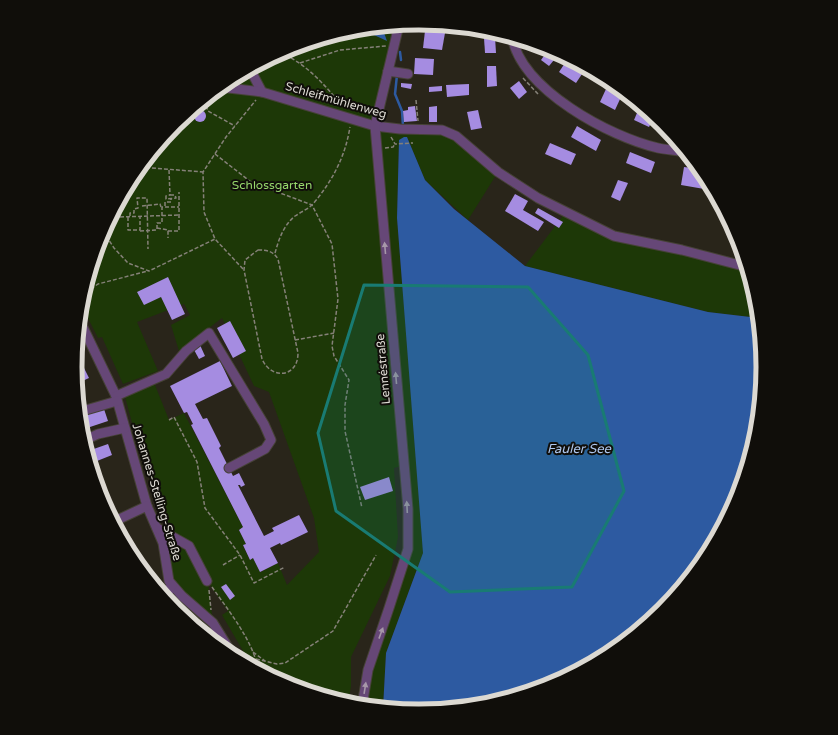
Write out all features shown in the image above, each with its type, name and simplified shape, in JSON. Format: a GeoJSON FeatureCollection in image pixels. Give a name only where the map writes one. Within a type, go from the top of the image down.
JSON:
{"type":"FeatureCollection","features":[{"type":"Feature","properties":{"kind":"street","name":"Lennéstraße"},"geometry":{"type":"LineString","coordinates":[[363,700],[368,670],[408,549],[408,509],[375,126],[398,72],[399,31]]}},
{"type":"Feature","properties":{"kind":"street"},"geometry":{"type":"LineString","coordinates":[[515,45],[524,66],[542,86],[562,104],[611,130],[658,148],[678,151]]}},
{"type":"Feature","properties":{"kind":"street"},"geometry":{"type":"LineString","coordinates":[[252,74],[262,92]]}},
{"type":"Feature","properties":{"kind":"street","name":"Schleifmühlenweg"},"geometry":{"type":"LineString","coordinates":[[230,88],[262,92],[375,126],[400,130],[442,130],[456,136],[498,172],[538,198],[614,236],[682,250],[741,265]]}},
{"type":"Feature","properties":{"kind":"street"},"geometry":{"type":"LineString","coordinates":[[84,410],[116,399],[166,374],[186,351],[209,333],[264,424],[271,440],[265,449],[229,468]]}},
{"type":"Feature","properties":{"kind":"street","name":"Johannes-Stelling-Straße"},"geometry":{"type":"LineString","coordinates":[[83,335],[116,399],[147,506],[158,528],[172,585]]}},
{"type":"Feature","properties":{"kind":"street"},"geometry":{"type":"LineString","coordinates":[[89,438],[98,434],[125,428]]}},
{"type":"Feature","properties":{"kind":"street"},"geometry":{"type":"LineString","coordinates":[[118,520],[147,506]]}},
{"type":"Feature","properties":{"kind":"street"},"geometry":{"type":"LineString","coordinates":[[158,528],[189,546],[207,581]]}},
{"type":"Feature","properties":{"kind":"street"},"geometry":{"type":"LineString","coordinates":[[168,593],[168,589],[172,585],[213,624],[226,644]]}},
{"type":"Feature","properties":{"kind":"path"},"geometry":{"type":"LineString","coordinates":[[299,63],[340,50],[389,46]]}},
{"type":"Feature","properties":{"kind":"path"},"geometry":{"type":"LineString","coordinates":[[288,57],[299,63],[328,90],[342,107]]}},
{"type":"Feature","properties":{"kind":"path"},"geometry":{"type":"LineString","coordinates":[[244,270],[215,239],[204,212],[204,172],[235,126],[262,92]]}},
{"type":"Feature","properties":{"kind":"path"},"geometry":{"type":"LineString","coordinates":[[416,100],[419,129]]}},
{"type":"Feature","properties":{"kind":"path"},"geometry":{"type":"LineString","coordinates":[[206,106],[208,111],[235,126]]}},
{"type":"Feature","properties":{"kind":"path"},"geometry":{"type":"LineString","coordinates":[[275,254],[280,235],[294,218],[312,205],[334,175],[346,148],[351,118]]}},
{"type":"Feature","properties":{"kind":"path"},"geometry":{"type":"LineString","coordinates":[[398,143],[413,143]]}},
{"type":"Feature","properties":{"kind":"path"},"geometry":{"type":"LineString","coordinates":[[378,146],[385,148],[392,147],[395,144]]}},
{"type":"Feature","properties":{"kind":"path"},"geometry":{"type":"LineString","coordinates":[[215,154],[251,182],[312,205],[332,244],[338,299],[332,346],[334,356],[349,380],[344,405],[345,431],[362,508]]}},
{"type":"Feature","properties":{"kind":"path"},"geometry":{"type":"LineString","coordinates":[[147,168],[204,172]]}},
{"type":"Feature","properties":{"kind":"path"},"geometry":{"type":"LineString","coordinates":[[169,170],[170,195]]}},
{"type":"Feature","properties":{"kind":"path"},"geometry":{"type":"LineString","coordinates":[[148,249],[148,230],[148,216],[148,206],[146,197],[137,198],[138,208],[134,209],[134,213],[130,213],[128,230],[140,231],[148,230],[157,230],[157,228],[168,231],[179,231],[179,192]]}},
{"type":"Feature","properties":{"kind":"path"},"geometry":{"type":"LineString","coordinates":[[170,195],[175,195],[176,198],[166,199],[166,196],[170,195]]}},
{"type":"Feature","properties":{"kind":"path"},"geometry":{"type":"LineString","coordinates":[[165,207],[165,202],[171,202],[171,198]]}},
{"type":"Feature","properties":{"kind":"path"},"geometry":{"type":"LineString","coordinates":[[142,206],[160,204],[162,207],[179,207]]}},
{"type":"Feature","properties":{"kind":"path"},"geometry":{"type":"LineString","coordinates":[[157,228],[157,223],[162,223],[162,207]]}},
{"type":"Feature","properties":{"kind":"path"},"geometry":{"type":"LineString","coordinates":[[120,217],[179,215]]}},
{"type":"Feature","properties":{"kind":"path"},"geometry":{"type":"LineString","coordinates":[[140,216],[140,231]]}},
{"type":"Feature","properties":{"kind":"path"},"geometry":{"type":"LineString","coordinates":[[168,231],[168,238]]}},
{"type":"Feature","properties":{"kind":"path"},"geometry":{"type":"LineString","coordinates":[[107,238],[114,248],[128,262],[149,271]]}},
{"type":"Feature","properties":{"kind":"path"},"geometry":{"type":"LineString","coordinates":[[91,289],[104,282],[149,271],[215,239]]}},
{"type":"Feature","properties":{"kind":"path"},"geometry":{"type":"LineString","coordinates":[[258,250],[268,250],[275,254],[278,259],[298,361],[292,370],[283,374],[274,373],[266,367],[262,359],[244,270],[245,260],[258,250]]}},
{"type":"Feature","properties":{"kind":"path"},"geometry":{"type":"LineString","coordinates":[[91,289],[100,256]]}},
{"type":"Feature","properties":{"kind":"path"},"geometry":{"type":"LineString","coordinates":[[295,340],[334,333]]}},
{"type":"Feature","properties":{"kind":"path"},"geometry":{"type":"LineString","coordinates":[[169,420],[174,417],[197,462],[205,508],[240,555],[254,583],[285,567]]}},
{"type":"Feature","properties":{"kind":"path"},"geometry":{"type":"LineString","coordinates":[[223,566],[240,555]]}},
{"type":"Feature","properties":{"kind":"path"},"geometry":{"type":"LineString","coordinates":[[256,659],[277,664],[285,662],[333,631],[376,555]]}},
{"type":"Feature","properties":{"kind":"path"},"geometry":{"type":"LineString","coordinates":[[207,581],[213,624]]}},
{"type":"Feature","properties":{"kind":"path"},"geometry":{"type":"LineString","coordinates":[[207,581],[246,636],[257,664]]}},
{"type":"Feature","properties":{"kind":"path"},"geometry":{"type":"LineString","coordinates":[[253,652],[266,662]]}},
{"type":"Feature","properties":{"kind":"highlighted area"},"geometry":{"type":"Polygon","coordinates":[[[364,285],[528,287],[588,355],[624,491],[572,587],[450,592],[336,511],[318,433],[364,285]]]}},
{"type":"Feature","properties":{"kind":"green space","name":"Schlossgarten"},"geometry":{"type":"Polygon","coordinates":[[[392,31],[390,39],[389,67],[375,126],[456,136],[498,172],[468,220],[425,180],[407,137],[399,140],[397,218],[423,553],[386,653],[383,703],[366,701],[368,670],[408,549],[401,466],[394,468],[398,537],[390,576],[351,657],[351,686],[349,698],[311,687],[290,679],[247,658],[222,615],[228,611],[208,582],[213,623],[182,596],[169,573],[163,543],[171,535],[139,449],[124,393],[153,380],[169,420],[184,413],[243,527],[239,530],[246,544],[243,546],[250,560],[253,558],[261,572],[278,563],[287,585],[319,552],[314,518],[269,392],[254,386],[222,318],[179,351],[171,325],[190,315],[184,304],[137,322],[158,371],[123,384],[102,337],[98,338],[86,314],[93,280],[107,238],[116,218],[138,180],[165,145],[180,129],[196,114],[231,87],[270,65],[311,48],[353,36],[392,31]]]}},
{"type":"Feature","properties":{"kind":"green space"},"geometry":{"type":"Polygon","coordinates":[[[565,213],[614,236],[741,266],[753,317],[708,312],[525,266],[565,213]]]}},
{"type":"Feature","properties":{"kind":"water"},"geometry":{"type":"Polygon","coordinates":[[[384,32],[387,41],[371,34],[384,32]]]}},
{"type":"Feature","properties":{"kind":"water","name":"Fauler See"},"geometry":{"type":"Polygon","coordinates":[[[407,137],[425,180],[454,209],[525,266],[708,312],[753,317],[754,323],[756,345],[756,390],[754,412],[745,455],[739,476],[722,517],[700,555],[687,573],[658,606],[642,621],[607,648],[588,660],[527,687],[485,699],[463,702],[419,705],[383,703],[386,653],[423,553],[397,218],[399,140],[407,137]]]}},
{"type":"Feature","properties":{"kind":"building"},"geometry":{"type":"Polygon","coordinates":[[[425,31],[445,33],[442,50],[423,48],[425,31]]]}},
{"type":"Feature","properties":{"kind":"building"},"geometry":{"type":"Polygon","coordinates":[[[484,38],[495,39],[496,53],[485,53],[484,38]]]}},
{"type":"Feature","properties":{"kind":"building"},"geometry":{"type":"Polygon","coordinates":[[[545,55],[555,59],[549,66],[541,60],[545,55]]]}},
{"type":"Feature","properties":{"kind":"building"},"geometry":{"type":"Polygon","coordinates":[[[415,58],[434,59],[433,75],[414,74],[415,58]]]}},
{"type":"Feature","properties":{"kind":"building"},"geometry":{"type":"Polygon","coordinates":[[[565,64],[583,72],[576,83],[559,72],[565,64]]]}},
{"type":"Feature","properties":{"kind":"building"},"geometry":{"type":"Polygon","coordinates":[[[487,66],[496,66],[497,86],[487,87],[487,66]]]}},
{"type":"Feature","properties":{"kind":"building"},"geometry":{"type":"Polygon","coordinates":[[[519,81],[527,92],[519,99],[510,88],[519,81]]]}},
{"type":"Feature","properties":{"kind":"building"},"geometry":{"type":"Polygon","coordinates":[[[401,83],[412,84],[411,89],[401,87],[401,83]]]}},
{"type":"Feature","properties":{"kind":"building"},"geometry":{"type":"Polygon","coordinates":[[[469,84],[469,95],[447,97],[446,85],[469,84]]]}},
{"type":"Feature","properties":{"kind":"building"},"geometry":{"type":"Polygon","coordinates":[[[442,86],[442,91],[429,92],[429,87],[442,86]]]}},
{"type":"Feature","properties":{"kind":"building"},"geometry":{"type":"Polygon","coordinates":[[[606,89],[621,98],[615,110],[600,102],[606,89]]]}},
{"type":"Feature","properties":{"kind":"building"},"geometry":{"type":"Polygon","coordinates":[[[415,106],[417,121],[404,122],[403,111],[408,110],[408,107],[415,106]]]}},
{"type":"Feature","properties":{"kind":"building"},"geometry":{"type":"Polygon","coordinates":[[[437,106],[437,122],[429,122],[429,107],[437,106]]]}},
{"type":"Feature","properties":{"kind":"building"},"geometry":{"type":"Polygon","coordinates":[[[201,110],[206,116],[204,120],[200,122],[196,120],[194,116],[201,110]]]}},
{"type":"Feature","properties":{"kind":"building"},"geometry":{"type":"Polygon","coordinates":[[[478,110],[482,128],[471,130],[467,112],[478,110]]]}},
{"type":"Feature","properties":{"kind":"building"},"geometry":{"type":"Polygon","coordinates":[[[638,111],[651,123],[649,127],[634,120],[638,111]]]}},
{"type":"Feature","properties":{"kind":"building"},"geometry":{"type":"Polygon","coordinates":[[[577,126],[601,140],[596,151],[571,137],[577,126]]]}},
{"type":"Feature","properties":{"kind":"building"},"geometry":{"type":"Polygon","coordinates":[[[550,143],[576,154],[571,165],[545,154],[550,143]]]}},
{"type":"Feature","properties":{"kind":"building"},"geometry":{"type":"Polygon","coordinates":[[[630,152],[655,162],[651,173],[626,163],[630,152]]]}},
{"type":"Feature","properties":{"kind":"building"},"geometry":{"type":"Polygon","coordinates":[[[684,167],[691,168],[705,189],[681,185],[684,167]]]}},
{"type":"Feature","properties":{"kind":"building"},"geometry":{"type":"Polygon","coordinates":[[[618,180],[628,183],[620,201],[611,197],[618,180]]]}},
{"type":"Feature","properties":{"kind":"building"},"geometry":{"type":"Polygon","coordinates":[[[515,194],[528,201],[523,210],[544,222],[538,231],[505,211],[515,194]]]}},
{"type":"Feature","properties":{"kind":"building"},"geometry":{"type":"Polygon","coordinates":[[[538,208],[563,222],[559,228],[535,213],[538,208]]]}},
{"type":"Feature","properties":{"kind":"building"},"geometry":{"type":"Polygon","coordinates":[[[168,277],[185,314],[172,320],[161,297],[144,305],[137,292],[168,277]]]}},
{"type":"Feature","properties":{"kind":"building"},"geometry":{"type":"Polygon","coordinates":[[[230,321],[246,351],[233,358],[217,328],[230,321]]]}},
{"type":"Feature","properties":{"kind":"building"},"geometry":{"type":"Polygon","coordinates":[[[200,345],[205,356],[199,359],[193,348],[200,345]]]}},
{"type":"Feature","properties":{"kind":"building"},"geometry":{"type":"Polygon","coordinates":[[[220,361],[232,386],[195,404],[203,419],[207,418],[221,446],[219,448],[233,476],[239,473],[245,485],[241,487],[238,485],[264,536],[274,531],[272,528],[299,515],[308,532],[281,545],[280,543],[270,548],[278,563],[260,572],[253,558],[250,560],[243,545],[246,544],[239,530],[243,527],[191,425],[193,424],[187,412],[184,413],[170,386],[220,361]]]}},
{"type":"Feature","properties":{"kind":"building"},"geometry":{"type":"Polygon","coordinates":[[[82,364],[89,378],[82,381],[82,364]]]}},
{"type":"Feature","properties":{"kind":"building"},"geometry":{"type":"Polygon","coordinates":[[[104,409],[108,421],[87,428],[85,415],[104,409]]]}},
{"type":"Feature","properties":{"kind":"building"},"geometry":{"type":"Polygon","coordinates":[[[108,444],[112,455],[95,462],[92,450],[108,444]]]}},
{"type":"Feature","properties":{"kind":"building"},"geometry":{"type":"Polygon","coordinates":[[[389,477],[393,491],[365,500],[360,487],[389,477]]]}},
{"type":"Feature","properties":{"kind":"building"},"geometry":{"type":"Polygon","coordinates":[[[226,584],[235,596],[230,600],[221,587],[226,584]]]}},
{"type":"Feature","properties":{"kind":"waterway"},"geometry":{"type":"LineString","coordinates":[[400,52],[401,60]]}},
{"type":"Feature","properties":{"kind":"waterway"},"geometry":{"type":"LineString","coordinates":[[397,75],[395,94],[402,111],[403,126]]}}]}
